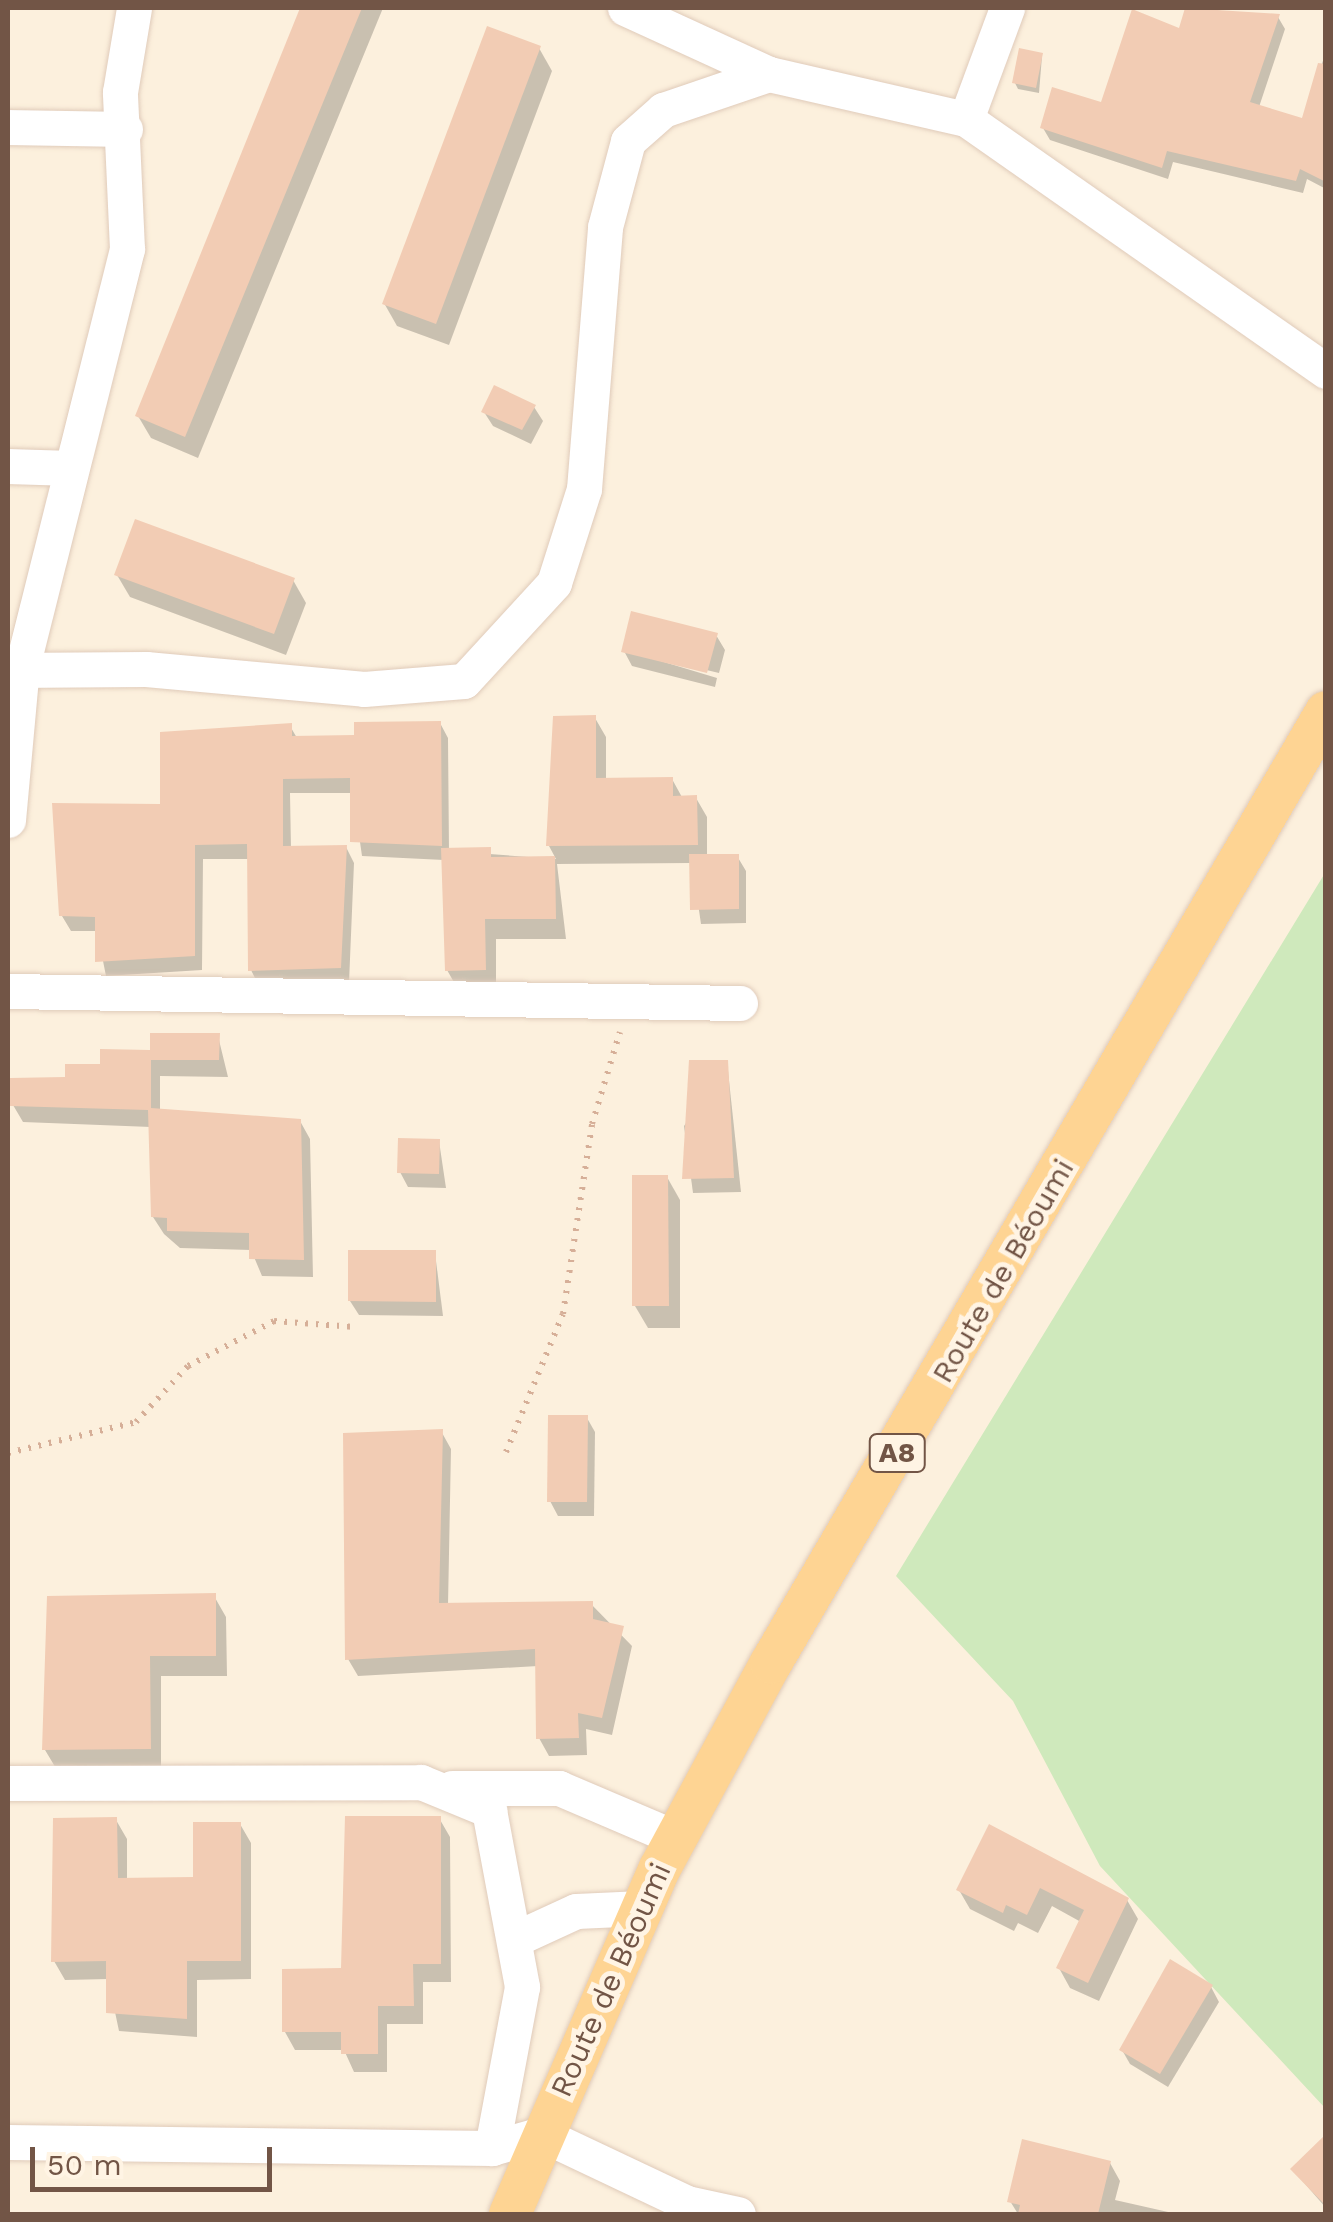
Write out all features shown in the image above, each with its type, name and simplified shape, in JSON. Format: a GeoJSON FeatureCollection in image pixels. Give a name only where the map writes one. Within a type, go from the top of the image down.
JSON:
{"type":"FeatureCollection","features":[{"type":"Feature","properties":{"kind":"main road","name":"Route de Béoumi"},"geometry":{"type":"LineString","coordinates":[[510,2214],[540,2134],[676,1838],[1326,712]]}},
{"type":"Feature","properties":{"kind":"street"},"geometry":{"type":"LineString","coordinates":[[8,820],[15,669],[128,249],[123,36],[134,8]]}},
{"type":"Feature","properties":{"kind":"street"},"geometry":{"type":"LineString","coordinates":[[624,8],[769,74],[966,119],[1326,371]]}},
{"type":"Feature","properties":{"kind":"street"},"geometry":{"type":"LineString","coordinates":[[966,119],[1007,8]]}},
{"type":"Feature","properties":{"kind":"street"},"geometry":{"type":"LineString","coordinates":[[15,669],[364,688],[464,681],[554,583],[584,490],[604,227],[628,141],[663,110],[769,74]]}},
{"type":"Feature","properties":{"kind":"street"},"geometry":{"type":"LineString","coordinates":[[8,127],[125,128]]}},
{"type":"Feature","properties":{"kind":"street"},"geometry":{"type":"LineString","coordinates":[[8,466],[70,468]]}},
{"type":"Feature","properties":{"kind":"street"},"geometry":{"type":"LineString","coordinates":[[8,991],[740,1003]]}},
{"type":"Feature","properties":{"kind":"street"},"geometry":{"type":"LineString","coordinates":[[8,1783],[559,1788],[676,1838]]}},
{"type":"Feature","properties":{"kind":"street"},"geometry":{"type":"LineString","coordinates":[[446,1788],[488,1810],[522,1987],[492,2148]]}},
{"type":"Feature","properties":{"kind":"street"},"geometry":{"type":"LineString","coordinates":[[515,1939],[576,1911],[642,1908]]}},
{"type":"Feature","properties":{"kind":"street"},"geometry":{"type":"LineString","coordinates":[[8,2142],[492,2148],[540,2134],[687,2203],[738,2214]]}},
{"type":"Feature","properties":{"kind":"path"},"geometry":{"type":"LineString","coordinates":[[506,1452],[563,1314],[592,1124],[629,1002]]}},
{"type":"Feature","properties":{"kind":"path"},"geometry":{"type":"LineString","coordinates":[[8,1453],[136,1422],[188,1366],[274,1321],[355,1326]]}},
{"type":"Feature","properties":{"kind":"green space"},"geometry":{"type":"Polygon","coordinates":[[[1325,873],[1325,2108],[1100,1866],[1013,1701],[896,1576],[1325,873]]]}},
{"type":"Feature","properties":{"kind":"building"},"geometry":{"type":"Polygon","coordinates":[[[300,8],[362,8],[185,437],[135,416],[300,8]]]}},
{"type":"Feature","properties":{"kind":"building"},"geometry":{"type":"Polygon","coordinates":[[[1185,8],[1280,14],[1250,102],[1302,118],[1318,63],[1326,64],[1326,182],[1300,169],[1296,181],[1167,151],[1162,168],[1040,128],[1052,87],[1101,102],[1132,9],[1179,28],[1185,8]]]}},
{"type":"Feature","properties":{"kind":"building"},"geometry":{"type":"Polygon","coordinates":[[[487,26],[541,46],[436,324],[382,304],[487,26]]]}},
{"type":"Feature","properties":{"kind":"building"},"geometry":{"type":"Polygon","coordinates":[[[1019,48],[1043,53],[1036,88],[1012,83],[1019,48]]]}},
{"type":"Feature","properties":{"kind":"building"},"geometry":{"type":"Polygon","coordinates":[[[494,385],[536,405],[522,430],[481,412],[494,385]]]}},
{"type":"Feature","properties":{"kind":"building"},"geometry":{"type":"Polygon","coordinates":[[[135,519],[295,578],[274,634],[114,575],[135,519]]]}},
{"type":"Feature","properties":{"kind":"building"},"geometry":{"type":"Polygon","coordinates":[[[631,611],[718,633],[707,673],[621,652],[631,611]]]}},
{"type":"Feature","properties":{"kind":"building"},"geometry":{"type":"Polygon","coordinates":[[[596,715],[596,778],[673,777],[673,796],[697,795],[698,845],[546,846],[553,716],[596,715]]]}},
{"type":"Feature","properties":{"kind":"building"},"geometry":{"type":"Polygon","coordinates":[[[441,721],[442,846],[350,842],[350,778],[283,779],[283,846],[347,845],[341,968],[248,971],[247,844],[195,845],[195,956],[95,962],[95,917],[59,916],[52,803],[160,804],[160,732],[292,723],[292,736],[354,735],[354,722],[441,721]]]}},
{"type":"Feature","properties":{"kind":"building"},"geometry":{"type":"Polygon","coordinates":[[[491,847],[491,857],[555,856],[556,919],[485,919],[486,970],[445,971],[441,848],[491,847]]]}},
{"type":"Feature","properties":{"kind":"building"},"geometry":{"type":"Polygon","coordinates":[[[689,854],[739,854],[739,909],[690,910],[689,854]]]}},
{"type":"Feature","properties":{"kind":"building"},"geometry":{"type":"Polygon","coordinates":[[[150,1033],[220,1033],[219,1060],[151,1060],[151,1108],[301,1119],[304,1260],[249,1259],[249,1233],[167,1231],[167,1218],[151,1217],[148,1110],[10,1106],[10,1078],[65,1077],[65,1064],[100,1064],[100,1049],[150,1050],[150,1033]]]}},
{"type":"Feature","properties":{"kind":"building"},"geometry":{"type":"Polygon","coordinates":[[[689,1060],[728,1060],[734,1178],[682,1179],[689,1060]]]}},
{"type":"Feature","properties":{"kind":"building"},"geometry":{"type":"Polygon","coordinates":[[[398,1138],[440,1139],[439,1174],[397,1173],[398,1138]]]}},
{"type":"Feature","properties":{"kind":"building"},"geometry":{"type":"Polygon","coordinates":[[[632,1175],[668,1175],[669,1306],[632,1306],[632,1175]]]}},
{"type":"Feature","properties":{"kind":"building"},"geometry":{"type":"Polygon","coordinates":[[[348,1250],[436,1250],[436,1302],[348,1301],[348,1250]]]}},
{"type":"Feature","properties":{"kind":"building"},"geometry":{"type":"Polygon","coordinates":[[[548,1415],[588,1415],[587,1502],[547,1502],[548,1415]]]}},
{"type":"Feature","properties":{"kind":"building"},"geometry":{"type":"Polygon","coordinates":[[[443,1429],[439,1603],[593,1601],[593,1619],[624,1626],[602,1718],[578,1713],[579,1738],[536,1739],[535,1649],[345,1660],[343,1433],[443,1429]]]}},
{"type":"Feature","properties":{"kind":"building"},"geometry":{"type":"Polygon","coordinates":[[[216,1593],[216,1656],[150,1656],[151,1749],[42,1750],[47,1596],[216,1593]]]}},
{"type":"Feature","properties":{"kind":"building"},"geometry":{"type":"Polygon","coordinates":[[[345,1816],[441,1816],[441,1964],[413,1964],[414,2006],[378,2006],[378,2054],[341,2054],[341,2032],[282,2032],[282,1969],[341,1968],[345,1816]]]}},
{"type":"Feature","properties":{"kind":"building"},"geometry":{"type":"Polygon","coordinates":[[[117,1817],[118,1878],[193,1877],[193,1822],[241,1822],[241,1961],[187,1961],[187,2019],[106,2013],[106,1961],[51,1962],[53,1818],[117,1817]]]}},
{"type":"Feature","properties":{"kind":"building"},"geometry":{"type":"Polygon","coordinates":[[[989,1824],[1129,1898],[1088,1983],[1056,1968],[1084,1910],[1040,1888],[1027,1915],[1006,1905],[1003,1913],[956,1890],[989,1824]]]}},
{"type":"Feature","properties":{"kind":"building"},"geometry":{"type":"Polygon","coordinates":[[[1170,1959],[1213,1985],[1160,2074],[1119,2050],[1170,1959]]]}},
{"type":"Feature","properties":{"kind":"building"},"geometry":{"type":"Polygon","coordinates":[[[1326,2134],[1326,2206],[1290,2169],[1326,2134]]]}},
{"type":"Feature","properties":{"kind":"building"},"geometry":{"type":"Polygon","coordinates":[[[1022,2139],[1111,2161],[1098,2214],[1018,2214],[1020,2205],[1007,2202],[1022,2139]]]}}]}
